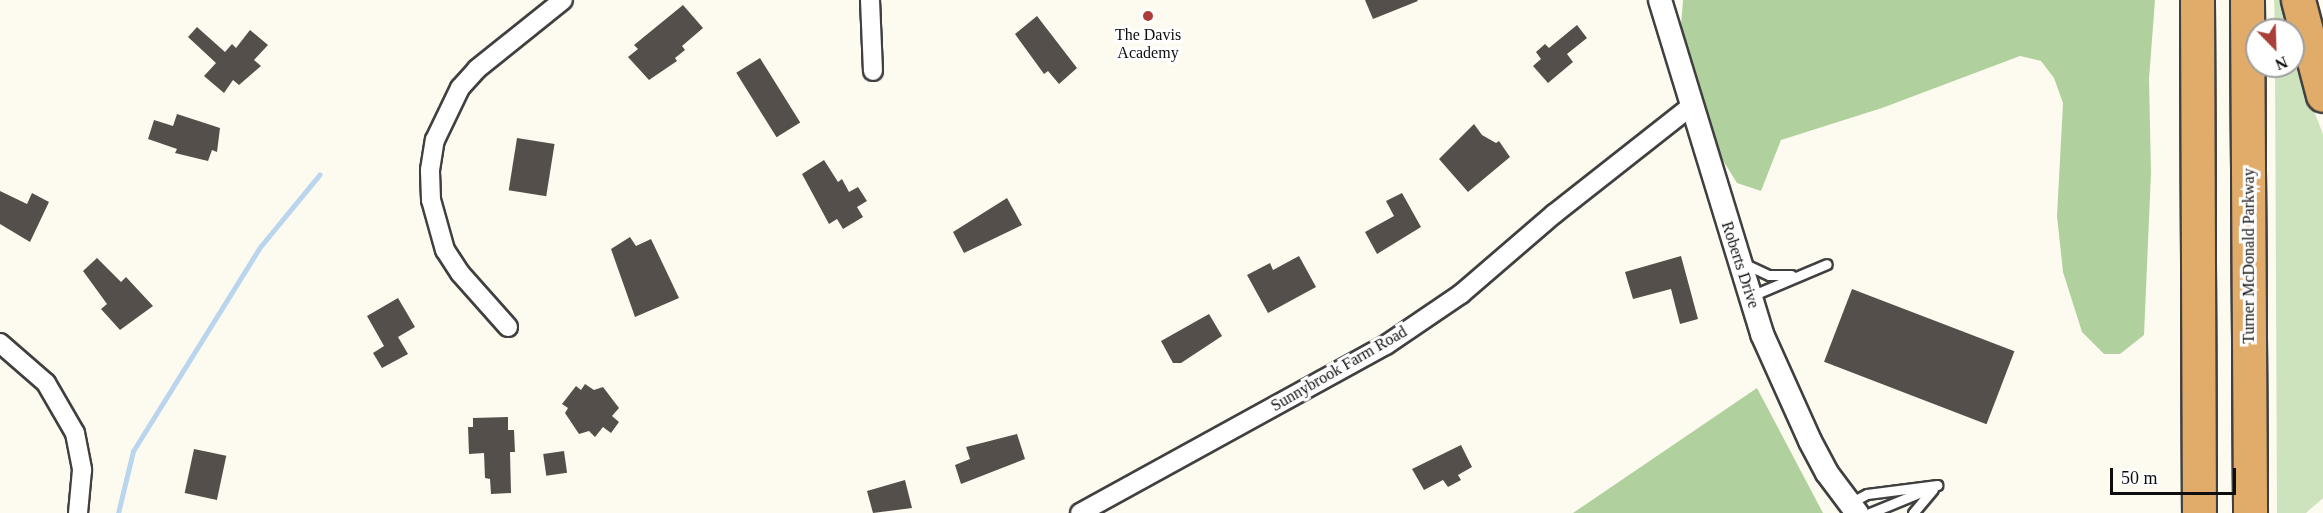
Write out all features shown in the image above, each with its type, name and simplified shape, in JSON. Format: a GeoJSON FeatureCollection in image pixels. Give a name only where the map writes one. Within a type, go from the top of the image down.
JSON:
{"type":"FeatureCollection","features":[{"type":"Feature","properties":{"kind":"highway"},"geometry":{"type":"LineString","coordinates":[[2197,0],[2199,513]]}},
{"type":"Feature","properties":{"kind":"highway","name":"Turner McDonald Parkway"},"geometry":{"type":"LineString","coordinates":[[2247,0],[2250,513]]}},
{"type":"Feature","properties":{"kind":"highway"},"geometry":{"type":"LineString","coordinates":[[2298,0],[2323,95]]}},
{"type":"Feature","properties":{"kind":"street"},"geometry":{"type":"LineString","coordinates":[[508,327],[460,273],[446,250],[431,200],[430,170],[435,140],[460,88],[477,69],[563,0]]}},
{"type":"Feature","properties":{"kind":"street"},"geometry":{"type":"LineString","coordinates":[[870,0],[873,71]]}},
{"type":"Feature","properties":{"kind":"street","name":"Roberts Drive"},"geometry":{"type":"LineString","coordinates":[[1660,0],[1762,334],[1810,441],[1827,473],[1859,510]]}},
{"type":"Feature","properties":{"kind":"street","name":"Sunnybrook Farm Road"},"geometry":{"type":"LineString","coordinates":[[1080,513],[1386,345],[1461,294],[1554,214],[1691,106]]}},
{"type":"Feature","properties":{"kind":"street"},"geometry":{"type":"LineString","coordinates":[[0,343],[46,383],[75,433],[82,470],[78,513]]}},
{"type":"Feature","properties":{"kind":"lane"},"geometry":{"type":"LineString","coordinates":[[1736,255],[1751,268],[1769,275],[1806,272]]}},
{"type":"Feature","properties":{"kind":"lane"},"geometry":{"type":"LineString","coordinates":[[1750,296],[1827,264]]}},
{"type":"Feature","properties":{"kind":"lane"},"geometry":{"type":"LineString","coordinates":[[1859,510],[1867,494],[1937,485]]}},
{"type":"Feature","properties":{"kind":"lane"},"geometry":{"type":"LineString","coordinates":[[1859,510],[1937,485]]}},
{"type":"Feature","properties":{"kind":"lane"},"geometry":{"type":"LineString","coordinates":[[1912,513],[1937,485]]}},
{"type":"Feature","properties":{"kind":"green space"},"geometry":{"type":"Polygon","coordinates":[[[1683,0],[2155,0],[2149,79],[2151,173],[2144,335],[2120,354],[2104,354],[2082,332],[2063,272],[2057,216],[2063,103],[2054,78],[2041,61],[2020,56],[1882,108],[1781,140],[1761,191],[1737,183],[1714,146],[1693,85],[1681,26],[1683,0]]]}},
{"type":"Feature","properties":{"kind":"green space"},"geometry":{"type":"Polygon","coordinates":[[[2274,0],[2289,0],[2293,18],[2275,18],[2274,0]]]}},
{"type":"Feature","properties":{"kind":"green space"},"geometry":{"type":"Polygon","coordinates":[[[2305,71],[2314,111],[2323,134],[2323,498],[2306,513],[2277,513],[2275,78],[2305,78],[2305,71]]]}},
{"type":"Feature","properties":{"kind":"green space"},"geometry":{"type":"Polygon","coordinates":[[[1757,388],[1823,513],[1573,513],[1757,388]]]}},
{"type":"Feature","properties":{"kind":"building"},"geometry":{"type":"Polygon","coordinates":[[[1365,0],[1417,0],[1418,1],[1373,19],[1365,0]]]}},
{"type":"Feature","properties":{"kind":"building"},"geometry":{"type":"Polygon","coordinates":[[[683,5],[703,28],[682,46],[685,50],[675,58],[677,61],[649,80],[628,57],[638,49],[634,45],[683,5]]]}},
{"type":"Feature","properties":{"kind":"building"},"geometry":{"type":"Polygon","coordinates":[[[1037,16],[1077,68],[1059,84],[1048,71],[1044,74],[1015,34],[1037,16]]]}},
{"type":"Feature","properties":{"kind":"building"},"geometry":{"type":"Polygon","coordinates":[[[1577,25],[1587,38],[1567,54],[1573,62],[1548,83],[1533,66],[1541,59],[1536,52],[1545,44],[1549,48],[1577,25]]]}},
{"type":"Feature","properties":{"kind":"building"},"geometry":{"type":"Polygon","coordinates":[[[197,27],[225,52],[232,44],[236,48],[250,30],[268,45],[254,60],[261,66],[239,85],[233,80],[224,93],[204,76],[216,63],[188,37],[197,27]]]}},
{"type":"Feature","properties":{"kind":"building"},"geometry":{"type":"Polygon","coordinates":[[[760,58],[800,122],[777,137],[736,73],[760,58]]]}},
{"type":"Feature","properties":{"kind":"building"},"geometry":{"type":"Polygon","coordinates":[[[177,114],[220,128],[217,152],[212,150],[208,161],[175,153],[177,149],[148,139],[154,120],[173,126],[177,114]]]}},
{"type":"Feature","properties":{"kind":"building"},"geometry":{"type":"Polygon","coordinates":[[[1474,124],[1482,135],[1496,143],[1499,141],[1510,157],[1468,192],[1439,159],[1474,124]]]}},
{"type":"Feature","properties":{"kind":"building"},"geometry":{"type":"Polygon","coordinates":[[[517,138],[555,144],[546,196],[509,190],[517,138]]]}},
{"type":"Feature","properties":{"kind":"building"},"geometry":{"type":"Polygon","coordinates":[[[824,160],[838,182],[842,179],[849,192],[858,187],[867,201],[857,207],[863,217],[843,229],[837,219],[829,224],[802,174],[824,160]]]}},
{"type":"Feature","properties":{"kind":"building"},"geometry":{"type":"Polygon","coordinates":[[[0,191],[27,204],[32,193],[49,202],[30,242],[0,224],[0,191]]]}},
{"type":"Feature","properties":{"kind":"building"},"geometry":{"type":"Polygon","coordinates":[[[1402,193],[1421,227],[1377,254],[1365,232],[1394,216],[1386,201],[1402,193]]]}},
{"type":"Feature","properties":{"kind":"building"},"geometry":{"type":"Polygon","coordinates":[[[1007,198],[1022,225],[964,253],[953,232],[1007,198]]]}},
{"type":"Feature","properties":{"kind":"building"},"geometry":{"type":"Polygon","coordinates":[[[630,237],[636,246],[651,239],[679,298],[635,317],[611,249],[630,237]]]}},
{"type":"Feature","properties":{"kind":"building"},"geometry":{"type":"Polygon","coordinates":[[[1299,256],[1316,287],[1268,313],[1247,275],[1270,263],[1273,270],[1299,256]]]}},
{"type":"Feature","properties":{"kind":"building"},"geometry":{"type":"Polygon","coordinates":[[[1681,256],[1698,319],[1680,324],[1671,289],[1633,299],[1625,272],[1681,256]]]}},
{"type":"Feature","properties":{"kind":"building"},"geometry":{"type":"Polygon","coordinates":[[[97,258],[121,282],[126,277],[153,306],[120,330],[101,309],[107,304],[83,271],[97,258]]]}},
{"type":"Feature","properties":{"kind":"building"},"geometry":{"type":"Polygon","coordinates":[[[1852,289],[2014,351],[1986,424],[1824,362],[1852,289]]]}},
{"type":"Feature","properties":{"kind":"building"},"geometry":{"type":"Polygon","coordinates":[[[398,298],[415,327],[398,337],[408,354],[382,368],[373,353],[384,346],[367,316],[398,298]]]}},
{"type":"Feature","properties":{"kind":"building"},"geometry":{"type":"Polygon","coordinates":[[[1209,314],[1222,336],[1181,363],[1173,363],[1161,341],[1209,314]]]}},
{"type":"Feature","properties":{"kind":"building"},"geometry":{"type":"Polygon","coordinates":[[[585,384],[594,390],[603,387],[619,408],[612,416],[619,422],[611,433],[603,427],[595,437],[589,431],[579,434],[565,413],[568,408],[562,404],[576,386],[581,390],[585,384]]]}},
{"type":"Feature","properties":{"kind":"building"},"geometry":{"type":"Polygon","coordinates":[[[508,417],[508,430],[514,430],[515,452],[510,452],[511,493],[491,494],[490,479],[485,478],[484,453],[469,454],[468,427],[473,427],[473,418],[508,417]]]}},
{"type":"Feature","properties":{"kind":"building"},"geometry":{"type":"Polygon","coordinates":[[[1017,434],[1025,459],[961,484],[955,465],[970,459],[966,447],[1017,434]]]}},
{"type":"Feature","properties":{"kind":"building"},"geometry":{"type":"Polygon","coordinates":[[[1461,445],[1472,467],[1458,475],[1461,480],[1448,487],[1443,480],[1424,490],[1412,469],[1461,445]]]}},
{"type":"Feature","properties":{"kind":"building"},"geometry":{"type":"Polygon","coordinates":[[[194,449],[226,456],[217,500],[185,493],[194,449]]]}},
{"type":"Feature","properties":{"kind":"building"},"geometry":{"type":"Polygon","coordinates":[[[564,451],[567,473],[546,476],[543,454],[564,451]]]}},
{"type":"Feature","properties":{"kind":"building"},"geometry":{"type":"Polygon","coordinates":[[[905,480],[912,508],[873,513],[867,491],[905,480]]]}},
{"type":"Feature","properties":{"kind":"waterway"},"geometry":{"type":"LineString","coordinates":[[118,513],[133,451],[260,247],[320,174]]}},
{"type":"Feature","properties":{"kind":"place","name":"The Davis Academy"},"geometry":{"type":"Point","coordinates":[1148,16]}}]}
